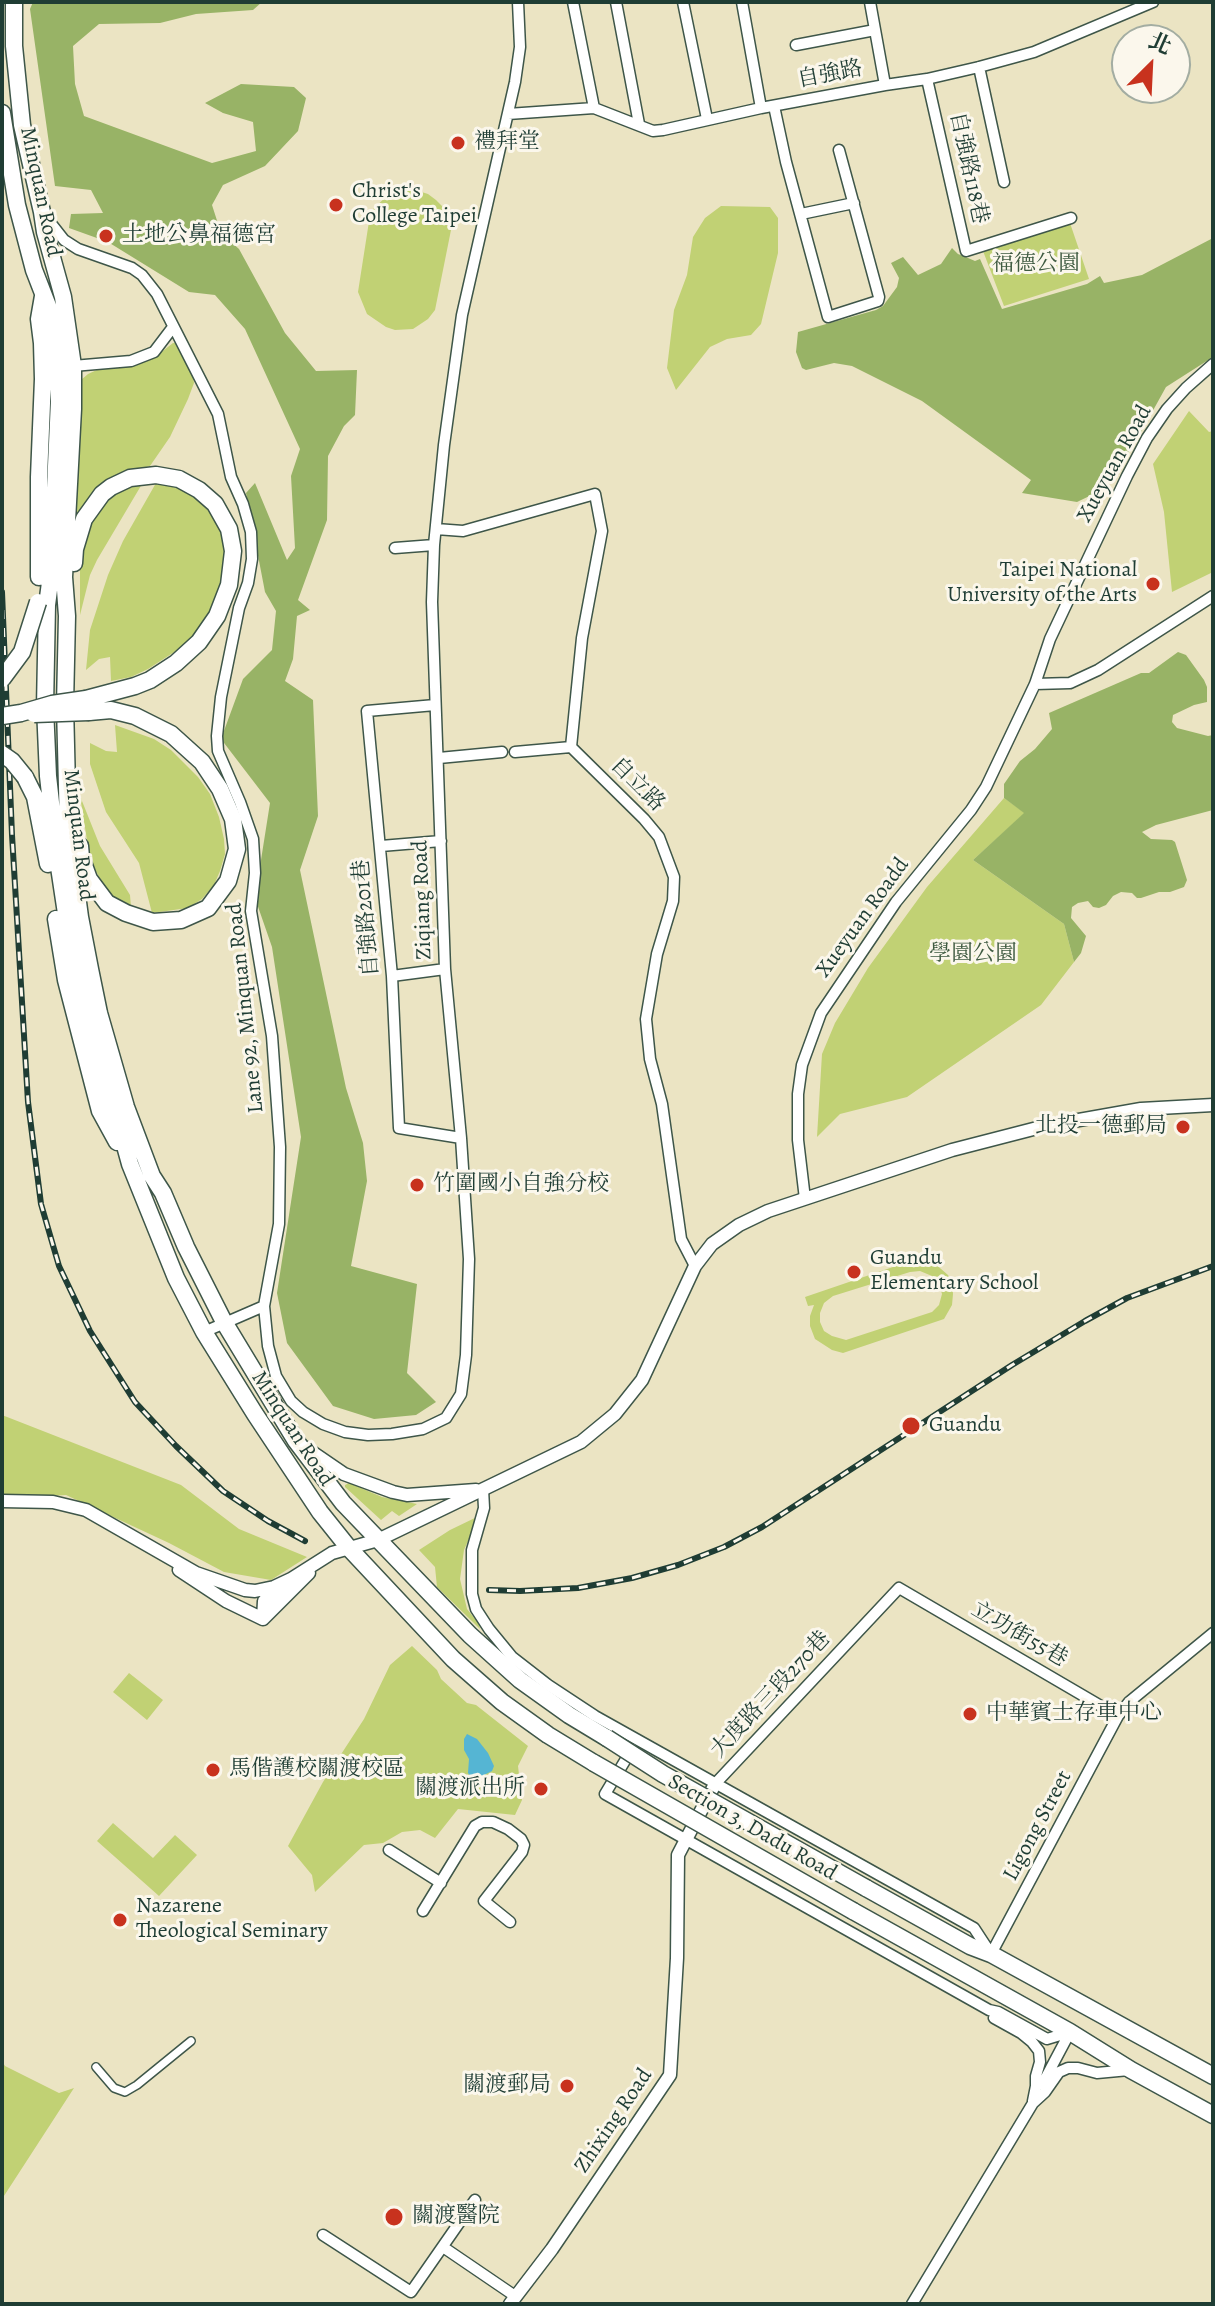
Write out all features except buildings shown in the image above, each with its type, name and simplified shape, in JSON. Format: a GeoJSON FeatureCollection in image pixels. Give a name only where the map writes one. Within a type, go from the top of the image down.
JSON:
{"type":"FeatureCollection","features":[{"type":"Feature","properties":{"kind":"main road","name":"Minquan Road"},"geometry":{"type":"LineString","coordinates":[[14,2],[14,46],[22,125],[70,331],[73,409],[64,577],[67,616]]}},
{"type":"Feature","properties":{"kind":"main road","name":"Minquan Road"},"geometry":{"type":"LineString","coordinates":[[2,113],[17,205],[34,270],[53,319],[59,389],[47,605],[45,707],[48,776],[74,919],[126,1107],[152,1176],[224,1322],[296,1441],[343,1503]]}},
{"type":"Feature","properties":{"kind":"main road"},"geometry":{"type":"LineString","coordinates":[[2,679],[22,652],[38,602],[43,379],[39,319],[43,296]]}},
{"type":"Feature","properties":{"kind":"main road"},"geometry":{"type":"LineString","coordinates":[[2,716],[21,713],[53,715],[87,706],[150,680],[176,663],[199,642],[217,616],[229,585],[233,551],[229,529],[215,504],[179,479],[156,475],[130,478],[102,494],[84,519],[75,549],[67,616],[65,705],[68,781],[76,809],[81,857],[89,879],[107,903],[153,922],[181,920],[208,908],[228,881],[237,849],[233,819],[220,789],[202,762],[171,734],[135,716],[87,706]]}},
{"type":"Feature","properties":{"kind":"main road"},"geometry":{"type":"LineString","coordinates":[[2,754],[25,777],[35,797],[66,980],[100,1111],[130,1164]]}},
{"type":"Feature","properties":{"kind":"main road","name":"Minquan Road"},"geometry":{"type":"LineString","coordinates":[[68,781],[68,828],[80,982],[130,1164],[176,1278],[204,1332],[320,1512]]}},
{"type":"Feature","properties":{"kind":"main road","name":"Section 3, Dadu Road"},"geometry":{"type":"LineString","coordinates":[[343,1503],[470,1635],[520,1680],[569,1715],[663,1774],[866,1888],[1213,2076]]}},
{"type":"Feature","properties":{"kind":"main road","name":"Section 3, Dadu Road"},"geometry":{"type":"LineString","coordinates":[[320,1512],[348,1547],[463,1668],[502,1702],[548,1735],[1213,2115]]}},
{"type":"Feature","properties":{"kind":"street","name":"Ziqiang Road"},"geometry":{"type":"LineString","coordinates":[[264,1306],[268,1346],[276,1376],[291,1401],[323,1424],[345,1432],[368,1435],[423,1429],[446,1418],[461,1394],[466,1355],[469,1259],[445,969],[432,602],[434,545],[462,315],[515,82],[520,47],[518,2]]}},
{"type":"Feature","properties":{"kind":"street"},"geometry":{"type":"LineString","coordinates":[[573,2],[594,108]]}},
{"type":"Feature","properties":{"kind":"street"},"geometry":{"type":"LineString","coordinates":[[616,2],[639,124]]}},
{"type":"Feature","properties":{"kind":"street"},"geometry":{"type":"LineString","coordinates":[[683,2],[707,119]]}},
{"type":"Feature","properties":{"kind":"street"},"geometry":{"type":"LineString","coordinates":[[742,2],[761,108]]}},
{"type":"Feature","properties":{"kind":"street"},"geometry":{"type":"LineString","coordinates":[[870,2],[885,85]]}},
{"type":"Feature","properties":{"kind":"street","name":"自強路"},"geometry":{"type":"LineString","coordinates":[[508,114],[594,108],[653,131],[663,130],[761,108],[979,67],[1034,52],[1153,2]]}},
{"type":"Feature","properties":{"kind":"street"},"geometry":{"type":"LineString","coordinates":[[796,45],[875,30]]}},
{"type":"Feature","properties":{"kind":"street"},"geometry":{"type":"LineString","coordinates":[[979,67],[1004,182]]}},
{"type":"Feature","properties":{"kind":"street","name":"自強路118巷"},"geometry":{"type":"LineString","coordinates":[[927,79],[966,251],[1071,218]]}},
{"type":"Feature","properties":{"kind":"street"},"geometry":{"type":"LineString","coordinates":[[774,106],[828,317],[878,301],[879,297],[839,150]]}},
{"type":"Feature","properties":{"kind":"street"},"geometry":{"type":"LineString","coordinates":[[801,214],[854,203]]}},
{"type":"Feature","properties":{"kind":"street","name":"Minquan Road"},"geometry":{"type":"LineString","coordinates":[[42,212],[64,240],[78,249],[122,263],[142,275],[157,294],[203,387]]}},
{"type":"Feature","properties":{"kind":"street"},"geometry":{"type":"LineString","coordinates":[[73,366],[131,361],[143,357],[154,352],[173,327]]}},
{"type":"Feature","properties":{"kind":"street","name":"Xueyuan Road"},"geometry":{"type":"LineString","coordinates":[[1035,684],[1050,639],[1147,438],[1167,409],[1213,364]]}},
{"type":"Feature","properties":{"kind":"street","name":"Lane 92, Minquan Road"},"geometry":{"type":"LineString","coordinates":[[203,387],[218,414],[231,477],[243,504],[252,545],[252,559],[221,697],[217,736],[218,751],[253,839],[255,873],[251,911],[272,1036],[280,1147],[279,1224],[264,1306]]}},
{"type":"Feature","properties":{"kind":"street"},"geometry":{"type":"LineString","coordinates":[[436,529],[463,531],[595,494],[602,531],[582,638],[571,747],[515,752]]}},
{"type":"Feature","properties":{"kind":"street"},"geometry":{"type":"LineString","coordinates":[[395,548],[434,545]]}},
{"type":"Feature","properties":{"kind":"street"},"geometry":{"type":"LineString","coordinates":[[1035,684],[1070,683],[1098,670],[1213,596]]}},
{"type":"Feature","properties":{"kind":"street","name":"Xueyuan Roadd"},"geometry":{"type":"LineString","coordinates":[[805,1199],[798,1140],[798,1094],[802,1065],[821,1013],[896,902],[971,810],[999,762],[1035,684]]}},
{"type":"Feature","properties":{"kind":"street","name":"自強路201巷"},"geometry":{"type":"LineString","coordinates":[[435,705],[367,711],[392,976],[399,1128],[461,1138]]}},
{"type":"Feature","properties":{"kind":"street","name":"自立路"},"geometry":{"type":"LineString","coordinates":[[571,747],[659,837],[674,877],[673,901],[657,954],[646,1019],[650,1059],[662,1104],[681,1239],[695,1266]]}},
{"type":"Feature","properties":{"kind":"street"},"geometry":{"type":"LineString","coordinates":[[439,758],[502,752]]}},
{"type":"Feature","properties":{"kind":"street"},"geometry":{"type":"LineString","coordinates":[[381,846],[441,841]]}},
{"type":"Feature","properties":{"kind":"street"},"geometry":{"type":"LineString","coordinates":[[392,976],[445,969]]}},
{"type":"Feature","properties":{"kind":"street"},"geometry":{"type":"LineString","coordinates":[[263,1619],[264,1601],[325,1557],[348,1547],[378,1540],[581,1442],[615,1414],[642,1380],[695,1266],[712,1244],[739,1225],[768,1211],[952,1150],[1045,1126],[1141,1109],[1213,1105]]}},
{"type":"Feature","properties":{"kind":"street"},"geometry":{"type":"LineString","coordinates":[[204,1332],[264,1306]]}},
{"type":"Feature","properties":{"kind":"street"},"geometry":{"type":"LineString","coordinates":[[296,1441],[344,1474],[393,1492],[407,1495],[483,1489]]}},
{"type":"Feature","properties":{"kind":"street","name":"Section 3, Dadu Road"},"geometry":{"type":"LineString","coordinates":[[483,1489],[484,1508],[472,1550],[472,1594],[476,1609],[512,1657],[595,1716],[974,1928],[991,1954]]}},
{"type":"Feature","properties":{"kind":"street"},"geometry":{"type":"LineString","coordinates":[[2,1501],[53,1502],[86,1510],[196,1573],[245,1590],[274,1587],[291,1579]]}},
{"type":"Feature","properties":{"kind":"street"},"geometry":{"type":"LineString","coordinates":[[155,1551],[190,1580],[263,1619]]}},
{"type":"Feature","properties":{"kind":"street"},"geometry":{"type":"LineString","coordinates":[[263,1619],[325,1557]]}},
{"type":"Feature","properties":{"kind":"street","name":"立功街55巷"},"geometry":{"type":"LineString","coordinates":[[899,1588],[1118,1716]]}},
{"type":"Feature","properties":{"kind":"street","name":"大度路三段270巷"},"geometry":{"type":"LineString","coordinates":[[685,1840],[715,1784],[899,1588]]}},
{"type":"Feature","properties":{"kind":"street"},"geometry":{"type":"LineString","coordinates":[[1118,1716],[1129,1702],[1213,1633]]}},
{"type":"Feature","properties":{"kind":"street","name":"Ligong Street"},"geometry":{"type":"LineString","coordinates":[[991,1954],[1118,1716]]}},
{"type":"Feature","properties":{"kind":"street","name":"Section 3, Dadu Road"},"geometry":{"type":"LineString","coordinates":[[637,1740],[605,1794],[989,2010]]}},
{"type":"Feature","properties":{"kind":"street"},"geometry":{"type":"LineString","coordinates":[[423,1911],[475,1826],[493,1822],[508,1829],[524,1845],[522,1852],[484,1901],[510,1922]]}},
{"type":"Feature","properties":{"kind":"street","name":"Zhixing Road"},"geometry":{"type":"LineString","coordinates":[[513,2300],[552,2249],[670,2075],[678,1855],[685,1840]]}},
{"type":"Feature","properties":{"kind":"street"},"geometry":{"type":"LineString","coordinates":[[389,1850],[441,1883]]}},
{"type":"Feature","properties":{"kind":"street"},"geometry":{"type":"LineString","coordinates":[[989,2010],[1047,2039],[1070,2032]]}},
{"type":"Feature","properties":{"kind":"street"},"geometry":{"type":"LineString","coordinates":[[989,2010],[994,2018],[1032,2042],[1039,2051],[1033,2103]]}},
{"type":"Feature","properties":{"kind":"street"},"geometry":{"type":"LineString","coordinates":[[1036,2086],[1044,2081],[1070,2032]]}},
{"type":"Feature","properties":{"kind":"street"},"geometry":{"type":"LineString","coordinates":[[96,2067],[114,2088],[125,2092],[191,2041]]}},
{"type":"Feature","properties":{"kind":"street"},"geometry":{"type":"LineString","coordinates":[[912,2304],[1033,2103],[1059,2072],[1068,2068],[1097,2073],[1131,2070]]}},
{"type":"Feature","properties":{"kind":"street"},"geometry":{"type":"LineString","coordinates":[[323,2235],[411,2292],[475,2200]]}},
{"type":"Feature","properties":{"kind":"street"},"geometry":{"type":"LineString","coordinates":[[443,2247],[513,2300]]}},
{"type":"Feature","properties":{"kind":"green space"},"geometry":{"type":"Polygon","coordinates":[[[33,2],[262,2],[253,10],[196,14],[160,23],[99,24],[73,46],[75,84],[84,116],[212,163],[256,151],[253,122],[223,113],[205,103],[241,84],[294,87],[306,98],[298,131],[265,166],[223,185],[212,205],[221,233],[239,249],[285,333],[316,371],[357,370],[355,415],[344,426],[328,456],[327,520],[298,600],[310,610],[297,616],[293,659],[285,681],[313,700],[318,816],[300,870],[346,1088],[363,1143],[367,1181],[351,1266],[417,1284],[407,1373],[436,1402],[416,1415],[374,1419],[333,1406],[287,1343],[277,1293],[301,1137],[272,947],[255,898],[270,803],[221,739],[243,679],[272,650],[276,611],[265,592],[246,493],[255,483],[287,560],[295,548],[291,476],[300,449],[245,329],[215,295],[189,292],[108,242],[69,228],[71,214],[103,213],[91,190],[55,186],[30,9],[33,2]]]}},
{"type":"Feature","properties":{"kind":"green space"},"geometry":{"type":"Polygon","coordinates":[[[409,188],[428,194],[443,207],[451,230],[435,310],[413,329],[395,330],[367,314],[358,292],[370,215],[387,196],[409,188]]]}},
{"type":"Feature","properties":{"kind":"green space"},"geometry":{"type":"Polygon","coordinates":[[[721,206],[770,207],[778,218],[778,253],[761,324],[751,335],[727,339],[710,347],[676,390],[667,368],[674,310],[687,275],[693,237],[705,218],[721,206]]]}},
{"type":"Feature","properties":{"kind":"green space","name":"福德公園"},"geometry":{"type":"Polygon","coordinates":[[[1070,223],[1089,279],[1004,306],[983,251],[1070,223]]]}},
{"type":"Feature","properties":{"kind":"green space"},"geometry":{"type":"Polygon","coordinates":[[[1213,238],[1213,357],[1166,387],[1135,443],[1104,489],[1077,502],[1022,493],[1031,480],[922,401],[852,366],[834,363],[806,370],[802,368],[796,352],[798,332],[883,306],[897,287],[899,278],[891,263],[903,257],[918,275],[941,264],[952,248],[975,261],[980,259],[1002,309],[1087,284],[1100,276],[1104,283],[1142,275],[1213,238]]]}},
{"type":"Feature","properties":{"kind":"green space"},"geometry":{"type":"Polygon","coordinates":[[[177,343],[194,383],[170,437],[150,466],[119,473],[95,490],[72,528],[78,388],[81,380],[99,369],[144,362],[177,343]]]}},
{"type":"Feature","properties":{"kind":"green space"},"geometry":{"type":"Polygon","coordinates":[[[1189,411],[1209,432],[1213,431],[1213,572],[1172,592],[1164,512],[1153,464],[1189,411]]]}},
{"type":"Feature","properties":{"kind":"green space"},"geometry":{"type":"Polygon","coordinates":[[[156,483],[181,489],[196,498],[220,526],[226,543],[220,597],[197,633],[182,647],[148,669],[111,681],[110,657],[99,659],[86,670],[90,630],[123,541],[156,483]]]}},
{"type":"Feature","properties":{"kind":"green space"},"geometry":{"type":"Polygon","coordinates":[[[142,484],[97,560],[80,615],[80,563],[89,524],[98,507],[111,495],[126,487],[142,484]]]}},
{"type":"Feature","properties":{"kind":"green space"},"geometry":{"type":"Polygon","coordinates":[[[1178,652],[1186,655],[1204,680],[1207,702],[1173,715],[1172,722],[1177,728],[1213,735],[1213,810],[1156,825],[1142,832],[1151,839],[1175,842],[1187,880],[1184,887],[1141,898],[1121,892],[1099,908],[1088,901],[1072,907],[1071,918],[1086,936],[1081,953],[1074,962],[1064,924],[973,860],[1024,813],[1004,798],[1004,784],[1020,761],[1052,729],[1049,713],[1141,673],[1149,673],[1178,652]]]}},
{"type":"Feature","properties":{"kind":"green space"},"geometry":{"type":"Polygon","coordinates":[[[115,725],[154,739],[171,750],[210,794],[219,817],[225,854],[214,885],[202,899],[188,908],[152,913],[139,863],[106,812],[90,764],[90,743],[106,751],[117,752],[115,725]]]}},
{"type":"Feature","properties":{"kind":"green space"},"geometry":{"type":"Polygon","coordinates":[[[80,796],[100,846],[130,895],[131,907],[107,891],[93,866],[80,796]]]}},
{"type":"Feature","properties":{"kind":"green space","name":"學園公園"},"geometry":{"type":"Polygon","coordinates":[[[1004,798],[1025,813],[973,860],[1064,924],[1074,962],[1041,1005],[907,1097],[840,1114],[817,1137],[822,1054],[835,1023],[868,968],[927,887],[1004,798]]]}},
{"type":"Feature","properties":{"kind":"green space"},"geometry":{"type":"Polygon","coordinates":[[[937,1252],[940,1260],[933,1262],[948,1275],[953,1294],[952,1305],[944,1319],[843,1353],[815,1339],[810,1326],[814,1305],[808,1306],[805,1297],[937,1252]],[[920,1271],[910,1272],[833,1296],[824,1303],[820,1313],[824,1331],[846,1340],[932,1312],[939,1305],[942,1294],[932,1276],[920,1271]]]}},
{"type":"Feature","properties":{"kind":"green space"},"geometry":{"type":"Polygon","coordinates":[[[2,1415],[181,1485],[239,1529],[307,1557],[271,1580],[224,1572],[66,1495],[2,1499],[2,1415]]]}},
{"type":"Feature","properties":{"kind":"green space"},"geometry":{"type":"Polygon","coordinates":[[[349,1483],[382,1497],[417,1504],[399,1516],[392,1511],[381,1520],[345,1487],[349,1483]]]}},
{"type":"Feature","properties":{"kind":"green space"},"geometry":{"type":"Polygon","coordinates":[[[479,1516],[464,1550],[460,1579],[467,1609],[480,1629],[437,1587],[435,1567],[419,1550],[479,1516]]]}},
{"type":"Feature","properties":{"kind":"green space"},"geometry":{"type":"Polygon","coordinates":[[[412,1646],[467,1703],[476,1705],[528,1746],[518,1766],[522,1800],[515,1815],[458,1809],[435,1838],[420,1830],[402,1832],[383,1843],[364,1845],[315,1892],[312,1875],[288,1846],[323,1782],[364,1719],[390,1665],[412,1646]]]}},
{"type":"Feature","properties":{"kind":"green space"},"geometry":{"type":"Polygon","coordinates":[[[129,1673],[163,1700],[147,1720],[113,1692],[129,1673]]]}},
{"type":"Feature","properties":{"kind":"green space"},"geometry":{"type":"Polygon","coordinates":[[[113,1823],[153,1858],[175,1835],[197,1855],[159,1896],[97,1841],[113,1823]]]}},
{"type":"Feature","properties":{"kind":"green space"},"geometry":{"type":"Polygon","coordinates":[[[2,2061],[5,2066],[59,2093],[74,2088],[2,2199],[2,2061]]]}},
{"type":"Feature","properties":{"kind":"water"},"geometry":{"type":"Polygon","coordinates":[[[467,1734],[477,1739],[494,1766],[492,1771],[476,1779],[468,1773],[469,1759],[464,1750],[467,1734]]]}},
{"type":"Feature","properties":{"kind":"railway"},"geometry":{"type":"LineString","coordinates":[[2,592],[28,1102],[41,1204],[59,1266],[90,1331],[135,1402],[223,1491],[305,1541]]}},
{"type":"Feature","properties":{"kind":"railway"},"geometry":{"type":"LineString","coordinates":[[489,1590],[578,1588],[632,1578],[724,1547],[762,1527],[1085,1321],[1127,1298],[1213,1266]]}},
{"type":"Feature","properties":{"kind":"place","name":"禮拜堂"},"geometry":{"type":"Point","coordinates":[458,143]}},
{"type":"Feature","properties":{"kind":"place","name":"Christ's College Taipei"},"geometry":{"type":"Point","coordinates":[336,205]}},
{"type":"Feature","properties":{"kind":"place","name":"土地公鼻福德宮"},"geometry":{"type":"Point","coordinates":[106,236]}},
{"type":"Feature","properties":{"kind":"place","name":"Taipei National University of the Arts"},"geometry":{"type":"Point","coordinates":[1153,584]}},
{"type":"Feature","properties":{"kind":"place","name":"北投一德郵局"},"geometry":{"type":"Point","coordinates":[1183,1127]}},
{"type":"Feature","properties":{"kind":"place","name":"竹圍國小自強分校"},"geometry":{"type":"Point","coordinates":[417,1185]}},
{"type":"Feature","properties":{"kind":"place","name":"Guandu Elementary School"},"geometry":{"type":"Point","coordinates":[854,1272]}},
{"type":"Feature","properties":{"kind":"place","name":"Guandu"},"geometry":{"type":"Point","coordinates":[911,1426]}},
{"type":"Feature","properties":{"kind":"place","name":"中華賓士存車中心"},"geometry":{"type":"Point","coordinates":[970,1714]}},
{"type":"Feature","properties":{"kind":"place","name":"馬偕護校關渡校區"},"geometry":{"type":"Point","coordinates":[213,1770]}},
{"type":"Feature","properties":{"kind":"place","name":"關渡派出所"},"geometry":{"type":"Point","coordinates":[541,1789]}},
{"type":"Feature","properties":{"kind":"place","name":"Nazarene Theological Seminary"},"geometry":{"type":"Point","coordinates":[120,1920]}},
{"type":"Feature","properties":{"kind":"place","name":"關渡郵局"},"geometry":{"type":"Point","coordinates":[567,2086]}},
{"type":"Feature","properties":{"kind":"place","name":"關渡醫院"},"geometry":{"type":"Point","coordinates":[394,2217]}}]}
